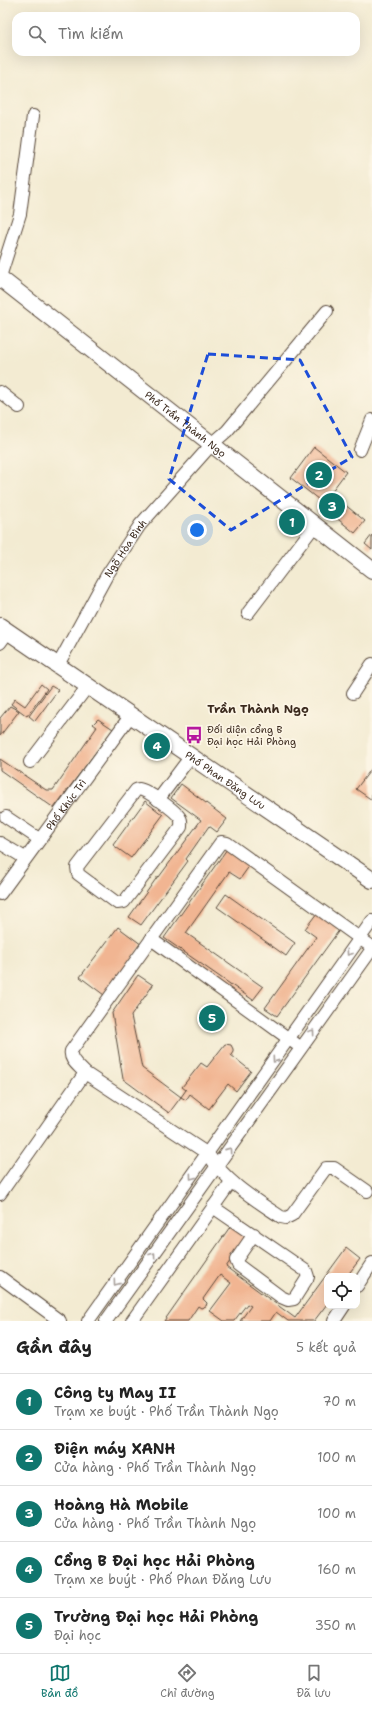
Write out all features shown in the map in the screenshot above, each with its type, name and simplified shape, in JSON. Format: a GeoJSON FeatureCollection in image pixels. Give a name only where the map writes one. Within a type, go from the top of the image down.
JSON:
{"type":"FeatureCollection","features":[{"type":"Feature","properties":{"kind":"main road","name":"Phố Trần Thành Ngọ"},"geometry":{"type":"LineString","coordinates":[[0,278],[372,570]]}},
{"type":"Feature","properties":{"kind":"main road","name":"Phố Phan Đăng Lưu"},"geometry":{"type":"LineString","coordinates":[[3,634],[58,665],[372,880]]}},
{"type":"Feature","properties":{"kind":"street"},"geometry":{"type":"LineString","coordinates":[[0,278],[20,214],[33,116]]}},
{"type":"Feature","properties":{"kind":"street","name":"Ngõ Hòa Bình"},"geometry":{"type":"LineString","coordinates":[[58,665],[107,575],[140,525],[212,444],[227,431],[327,311]]}},
{"type":"Feature","properties":{"kind":"street"},"geometry":{"type":"LineString","coordinates":[[0,392],[19,407]]}},
{"type":"Feature","properties":{"kind":"street"},"geometry":{"type":"LineString","coordinates":[[360,450],[372,420]]}},
{"type":"Feature","properties":{"kind":"street"},"geometry":{"type":"LineString","coordinates":[[248,613],[315,526]]}},
{"type":"Feature","properties":{"kind":"street"},"geometry":{"type":"LineString","coordinates":[[353,693],[372,664]]}},
{"type":"Feature","properties":{"kind":"street"},"geometry":{"type":"LineString","coordinates":[[30,762],[88,686]]}},
{"type":"Feature","properties":{"kind":"street","name":"Phố Khúc Trì"},"geometry":{"type":"LineString","coordinates":[[0,894],[131,715]]}},
{"type":"Feature","properties":{"kind":"street"},"geometry":{"type":"LineString","coordinates":[[158,800],[191,756]]}},
{"type":"Feature","properties":{"kind":"street"},"geometry":{"type":"LineString","coordinates":[[136,790],[143,790],[158,800],[180,817],[182,822],[180,827],[124,902],[117,903],[78,874],[77,867],[136,790]]}},
{"type":"Feature","properties":{"kind":"street"},"geometry":{"type":"LineString","coordinates":[[6,817],[39,839]]}},
{"type":"Feature","properties":{"kind":"street"},"geometry":{"type":"LineString","coordinates":[[106,1321],[172,1230],[216,1167],[372,948],[224,841],[218,845],[71,1050],[71,1058],[85,1073],[208,1154],[216,1167],[231,1182],[281,1217],[286,1218],[292,1215],[326,1168],[334,1168],[367,1191]]}},
{"type":"Feature","properties":{"kind":"street"},"geometry":{"type":"LineString","coordinates":[[0,843],[25,858]]}},
{"type":"Feature","properties":{"kind":"street"},"geometry":{"type":"LineString","coordinates":[[88,1321],[372,921]]}},
{"type":"Feature","properties":{"kind":"street"},"geometry":{"type":"LineString","coordinates":[[151,939],[301,1048]]}},
{"type":"Feature","properties":{"kind":"street"},"geometry":{"type":"LineString","coordinates":[[0,1194],[85,1073]]}},
{"type":"Feature","properties":{"kind":"street"},"geometry":{"type":"LineString","coordinates":[[132,1321],[231,1182]]}},
{"type":"Feature","properties":{"kind":"street"},"geometry":{"type":"LineString","coordinates":[[213,1207],[254,1234],[306,1271],[308,1277],[294,1299],[288,1300],[281,1296],[238,1265],[236,1260],[254,1234]]}},
{"type":"Feature","properties":{"kind":"street"},"geometry":{"type":"LineString","coordinates":[[172,1230],[188,1242]]}},
{"type":"Feature","properties":{"kind":"street"},"geometry":{"type":"LineString","coordinates":[[360,1281],[372,1262]]}},
{"type":"Feature","properties":{"kind":"street"},"geometry":{"type":"LineString","coordinates":[[0,1277],[60,1321]]}},
{"type":"Feature","properties":{"kind":"street"},"geometry":{"type":"LineString","coordinates":[[334,1321],[342,1309]]}},
{"type":"Feature","properties":{"kind":"highlighted area"},"geometry":{"type":"Polygon","coordinates":[[[208,354],[300,360],[352,457],[231,530],[169,479],[208,354]]]}},
{"type":"Feature","properties":{"kind":"building"},"geometry":{"type":"Polygon","coordinates":[[[314,447],[346,472],[323,503],[291,478],[314,447]]]}},
{"type":"Feature","properties":{"kind":"building"},"geometry":{"type":"Polygon","coordinates":[[[336,494],[341,498],[327,517],[322,513],[336,494]]]}},
{"type":"Feature","properties":{"kind":"building"},"geometry":{"type":"Polygon","coordinates":[[[344,504],[365,521],[355,533],[334,516],[344,504]]]}},
{"type":"Feature","properties":{"kind":"building"},"geometry":{"type":"Polygon","coordinates":[[[372,535],[372,550],[365,544],[372,535]]]}},
{"type":"Feature","properties":{"kind":"building"},"geometry":{"type":"Polygon","coordinates":[[[41,684],[47,689],[27,716],[11,704],[15,699],[25,706],[41,684]]]}},
{"type":"Feature","properties":{"kind":"building"},"geometry":{"type":"Polygon","coordinates":[[[51,686],[58,690],[35,721],[29,716],[51,686]]]}},
{"type":"Feature","properties":{"kind":"building"},"geometry":{"type":"Polygon","coordinates":[[[10,706],[19,711],[0,736],[0,718],[10,706]]]}},
{"type":"Feature","properties":{"kind":"building"},"geometry":{"type":"Polygon","coordinates":[[[98,719],[113,729],[54,808],[0,770],[0,759],[46,790],[53,790],[97,727],[93,724],[98,719]]]}},
{"type":"Feature","properties":{"kind":"building"},"geometry":{"type":"Polygon","coordinates":[[[372,768],[372,800],[356,789],[372,768]]]}},
{"type":"Feature","properties":{"kind":"building"},"geometry":{"type":"Polygon","coordinates":[[[181,784],[227,819],[217,832],[209,826],[186,859],[188,861],[141,925],[129,917],[201,820],[171,798],[181,784]]]}},
{"type":"Feature","properties":{"kind":"building"},"geometry":{"type":"Polygon","coordinates":[[[145,801],[163,815],[131,858],[113,845],[145,801]]]}},
{"type":"Feature","properties":{"kind":"building"},"geometry":{"type":"Polygon","coordinates":[[[227,849],[250,865],[240,879],[229,872],[186,933],[263,987],[253,1000],[164,938],[227,849]]]}},
{"type":"Feature","properties":{"kind":"building"},"geometry":{"type":"Polygon","coordinates":[[[226,894],[295,943],[286,956],[217,907],[226,894]]]}},
{"type":"Feature","properties":{"kind":"building"},"geometry":{"type":"Polygon","coordinates":[[[317,913],[340,929],[277,1016],[265,1008],[316,937],[305,929],[317,913]]]}},
{"type":"Feature","properties":{"kind":"building"},"geometry":{"type":"Polygon","coordinates":[[[118,927],[142,945],[104,995],[80,977],[118,927]]]}},
{"type":"Feature","properties":{"kind":"building"},"geometry":{"type":"Polygon","coordinates":[[[138,975],[153,985],[131,1016],[142,1068],[181,1097],[169,1113],[123,1079],[112,1013],[138,975]]]}},
{"type":"Feature","properties":{"kind":"building"},"geometry":{"type":"Polygon","coordinates":[[[225,1044],[231,1045],[233,1052],[231,1055],[251,1071],[236,1091],[228,1084],[209,1109],[190,1094],[186,1100],[181,1097],[186,1090],[182,1087],[201,1063],[207,1067],[225,1044]]]}},
{"type":"Feature","properties":{"kind":"building"},"geometry":{"type":"Polygon","coordinates":[[[232,1224],[248,1235],[226,1267],[295,1318],[324,1278],[324,1308],[314,1321],[288,1321],[276,1312],[270,1321],[240,1321],[251,1306],[247,1304],[234,1321],[224,1321],[210,1311],[231,1283],[220,1275],[203,1299],[207,1303],[206,1306],[201,1308],[198,1306],[188,1321],[164,1321],[232,1224]]]}},
{"type":"Feature","properties":{"kind":"building"},"geometry":{"type":"Polygon","coordinates":[[[346,1248],[360,1259],[349,1273],[328,1273],[346,1248]]]}},
{"type":"Feature","properties":{"kind":"place","name":"Điện máy XANH"},"geometry":{"type":"Point","coordinates":[319,475]}},
{"type":"Feature","properties":{"kind":"place","name":"Hoàng Hà Mobile"},"geometry":{"type":"Point","coordinates":[332,506]}},
{"type":"Feature","properties":{"kind":"place","name":"Công ty May II"},"geometry":{"type":"Point","coordinates":[292,522]}},
{"type":"Feature","properties":{"kind":"place","name":"Đối diện cổng B Đại học Hải Phòng"},"geometry":{"type":"Point","coordinates":[194,735]}},
{"type":"Feature","properties":{"kind":"place","name":"Cổng B Đại học Hải Phòng"},"geometry":{"type":"Point","coordinates":[157,746]}},
{"type":"Feature","properties":{"kind":"place","name":"Trường Đại học Hải Phòng"},"geometry":{"type":"Point","coordinates":[212,1018]}},
{"type":"Feature","properties":{"kind":"district","name":"Trần Thành Ngọ"},"geometry":{"type":"Point","coordinates":[258,709]}}]}
